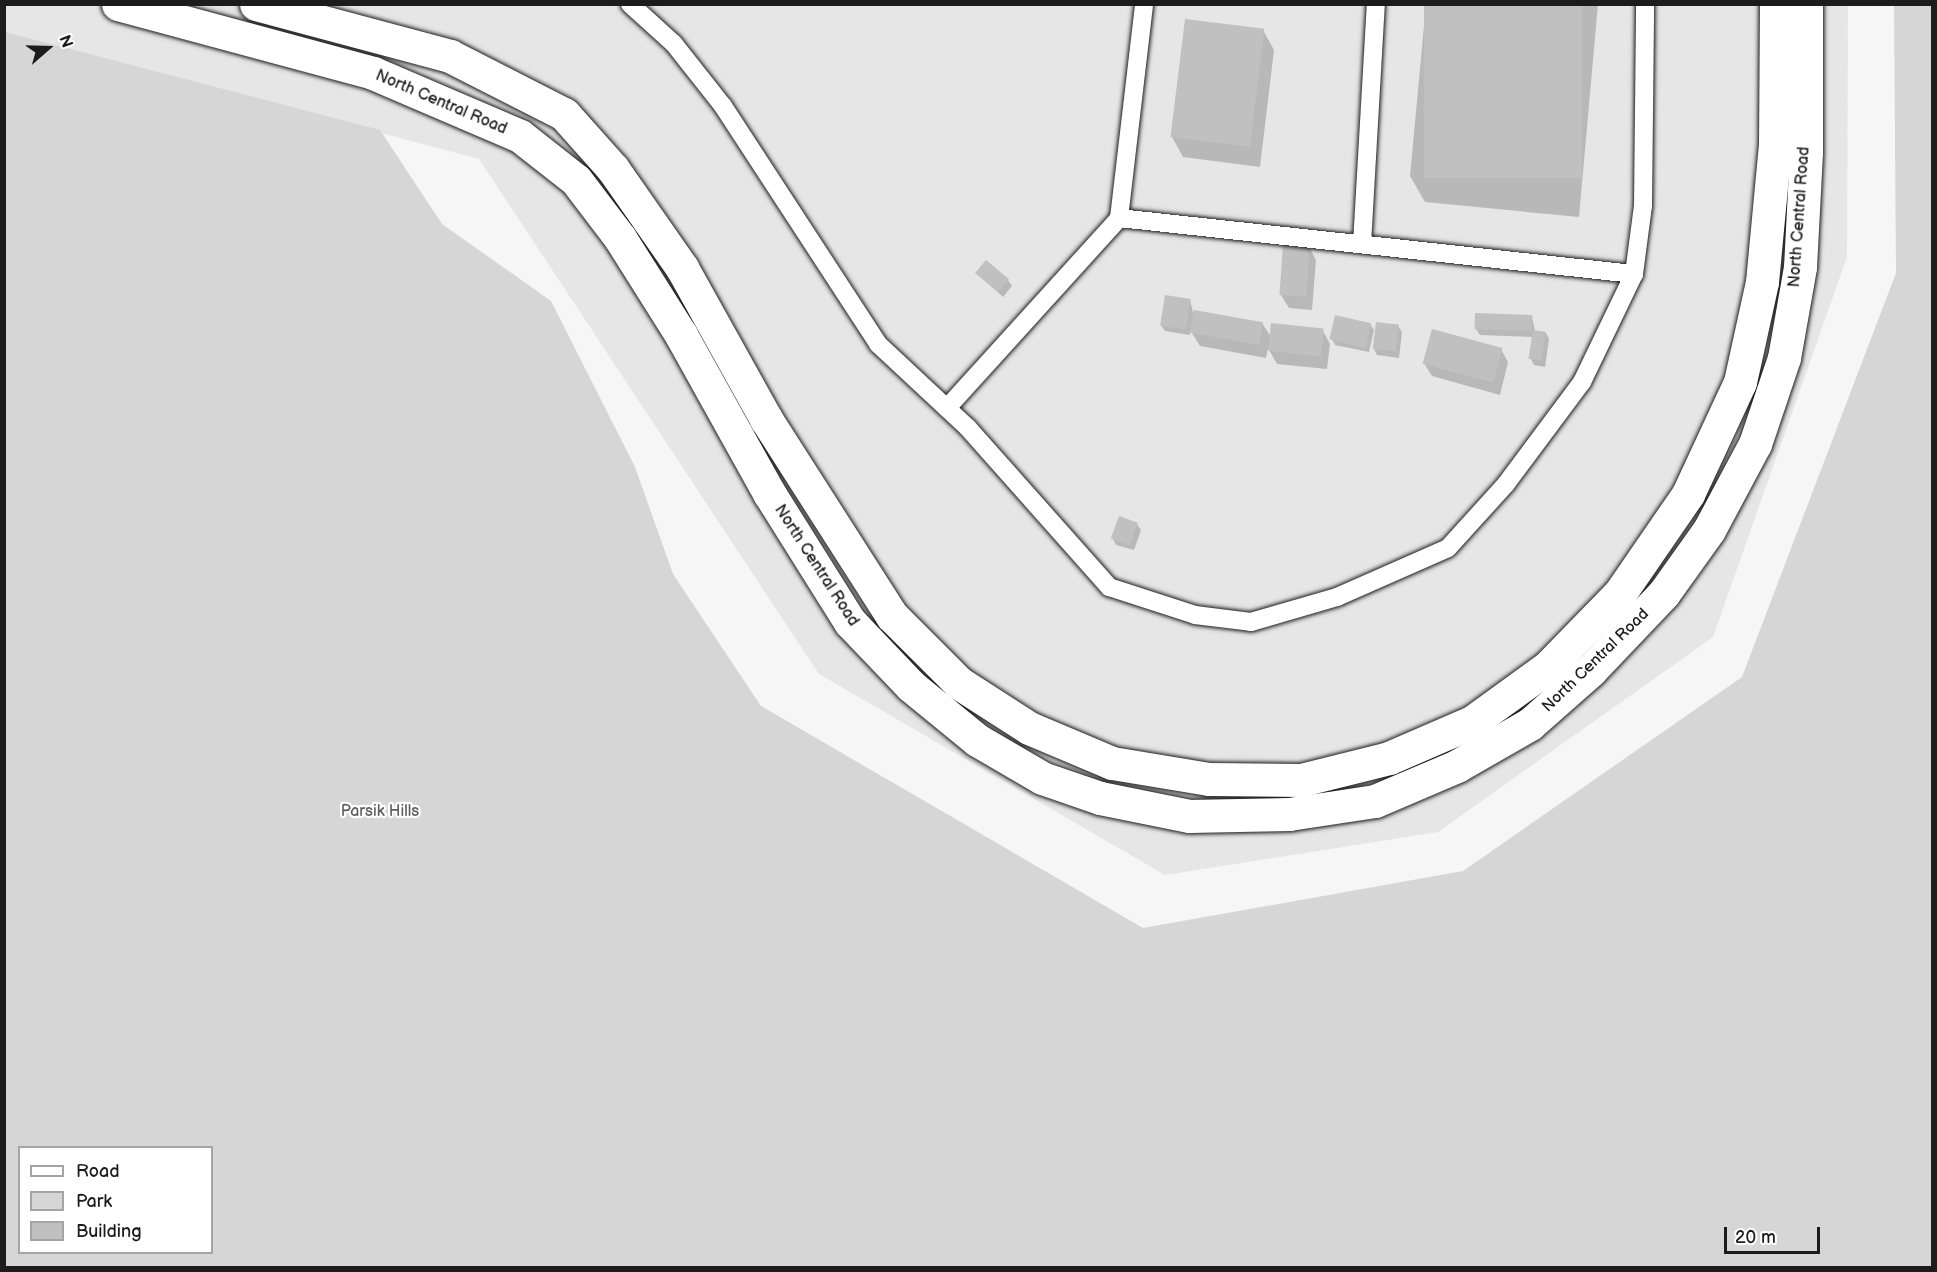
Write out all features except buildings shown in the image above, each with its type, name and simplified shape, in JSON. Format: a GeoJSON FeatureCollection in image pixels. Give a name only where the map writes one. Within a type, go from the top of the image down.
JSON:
{"type":"FeatureCollection","features":[{"type":"Feature","properties":{"kind":"main road","name":"North Central Road"},"geometry":{"type":"LineString","coordinates":[[118,4],[373,74],[520,136],[576,180],[620,238],[681,335],[769,493],[850,622],[911,686],[976,740],[1042,778],[1100,798],[1189,816],[1289,814],[1375,801],[1457,766],[1530,724],[1592,670],[1664,593],[1709,530],[1755,444],[1784,358],[1800,267],[1806,152],[1806,4]]}},
{"type":"Feature","properties":{"kind":"main road","name":"North Central Road"},"geometry":{"type":"LineString","coordinates":[[256,4],[450,56],[564,114],[613,169],[682,268],[766,419],[892,616],[959,683],[1029,728],[1112,763],[1209,779],[1301,780],[1389,758],[1472,722],[1548,667],[1620,592],[1688,494],[1740,382],[1762,282],[1775,145],[1776,4]]}},
{"type":"Feature","properties":{"kind":"lane"},"geometry":{"type":"LineString","coordinates":[[630,4],[674,44],[723,106],[878,344],[947,408],[1109,587],[1195,615],[1251,622],[1337,597],[1448,548],[1506,484],[1582,382],[1634,274],[1643,206],[1645,4]]}},
{"type":"Feature","properties":{"kind":"lane"},"geometry":{"type":"LineString","coordinates":[[947,408],[1119,218],[1144,4]]}},
{"type":"Feature","properties":{"kind":"lane"},"geometry":{"type":"LineString","coordinates":[[1362,244],[1377,4]]}},
{"type":"Feature","properties":{"kind":"lane"},"geometry":{"type":"LineString","coordinates":[[1119,218],[1634,274]]}},
{"type":"Feature","properties":{"kind":"shaded area"},"geometry":{"type":"Polygon","coordinates":[[[4,5],[1848,5],[1847,257],[1713,637],[1438,832],[1165,875],[819,674],[479,159],[5,33],[4,5]]]}},
{"type":"Feature","properties":{"kind":"green space","name":"Parsik Hills"},"geometry":{"type":"Polygon","coordinates":[[[1894,5],[1932,5],[1932,1267],[5,1267],[5,32],[380,130],[442,224],[551,301],[635,467],[673,574],[761,706],[1143,928],[1463,871],[1742,677],[1896,273],[1894,5]]]}}]}
